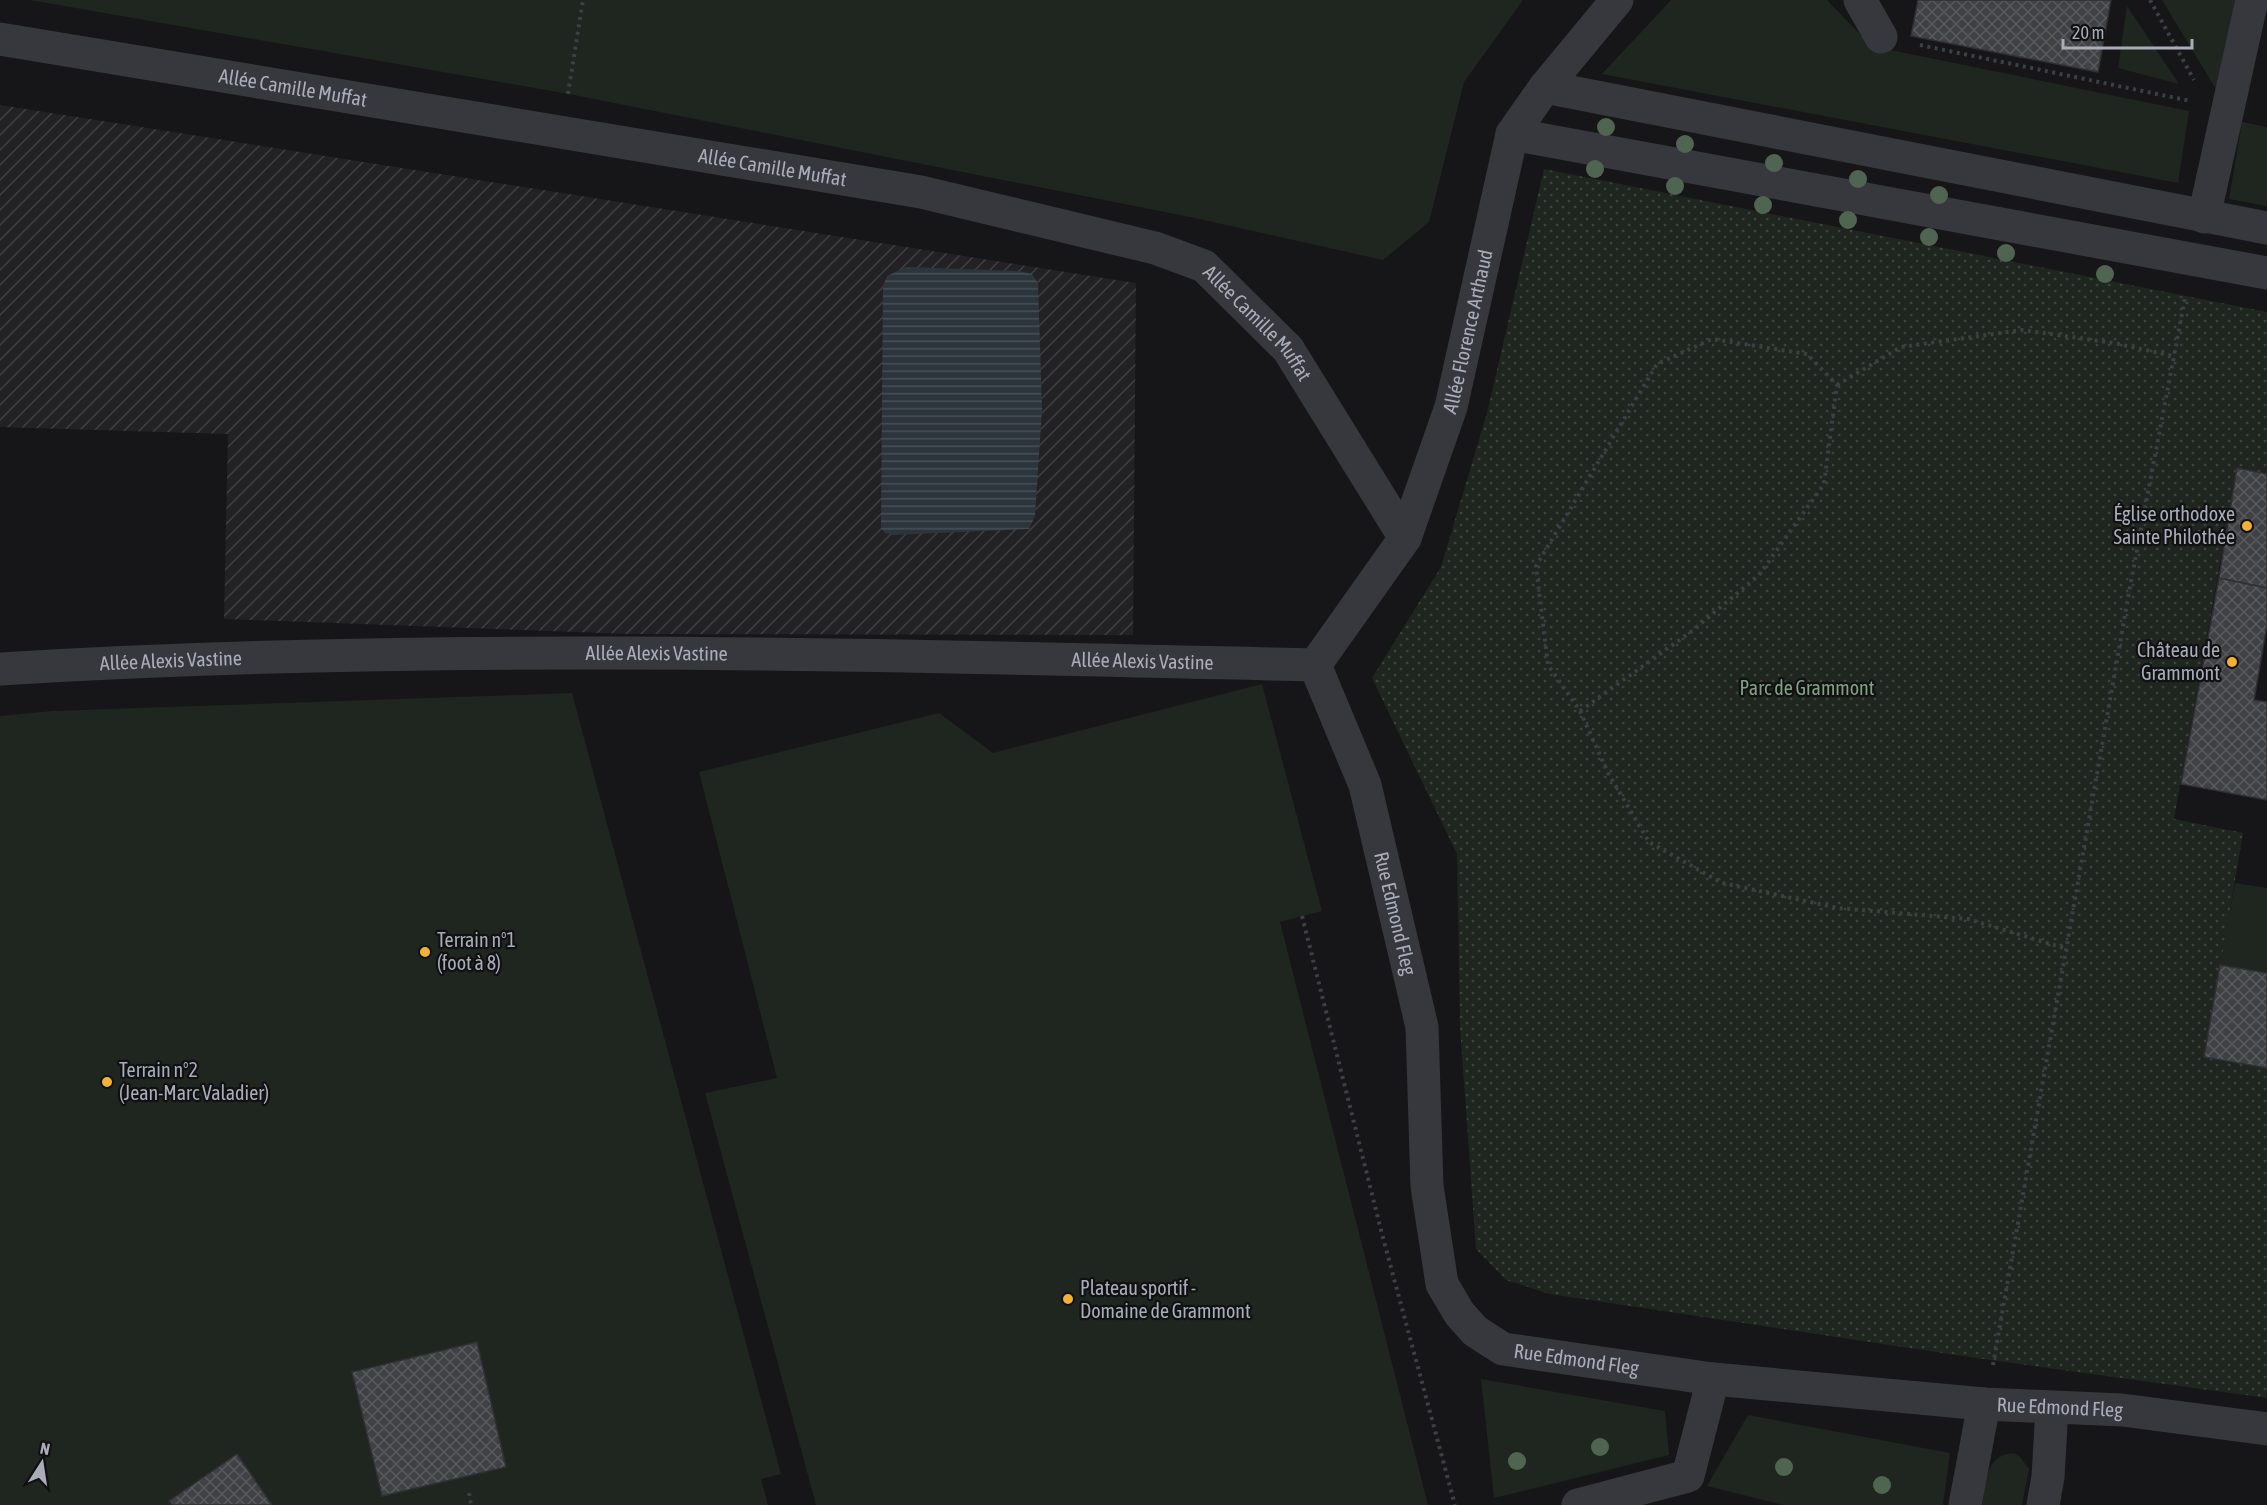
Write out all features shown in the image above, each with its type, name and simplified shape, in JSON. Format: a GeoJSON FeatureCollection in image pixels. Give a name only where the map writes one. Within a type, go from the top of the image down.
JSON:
{"type":"FeatureCollection","features":[{"type":"Feature","properties":{"kind":"street","name":"Allée Florence Arthaud"},"geometry":{"type":"LineString","coordinates":[[1314,665],[1405,538],[1451,407],[1512,134],[1545,87],[1617,0]]}},
{"type":"Feature","properties":{"kind":"street"},"geometry":{"type":"LineString","coordinates":[[1860,0],[1881,37]]}},
{"type":"Feature","properties":{"kind":"street"},"geometry":{"type":"LineString","coordinates":[[2204,217],[2252,0]]}},
{"type":"Feature","properties":{"kind":"street","name":"Allée Camille Muffat"},"geometry":{"type":"LineString","coordinates":[[0,39],[921,192],[1155,248],[1204,266],[1288,349],[1405,538]]}},
{"type":"Feature","properties":{"kind":"street"},"geometry":{"type":"LineString","coordinates":[[1545,87],[2267,228]]}},
{"type":"Feature","properties":{"kind":"street"},"geometry":{"type":"LineString","coordinates":[[1512,134],[2267,273]]}},
{"type":"Feature","properties":{"kind":"street","name":"Allée Alexis Vastine"},"geometry":{"type":"LineString","coordinates":[[0,669],[153,659],[711,652],[1314,665]]}},
{"type":"Feature","properties":{"kind":"street","name":"Rue Edmond Fleg"},"geometry":{"type":"LineString","coordinates":[[1314,665],[1365,785],[1422,1027],[1427,1186],[1442,1284],[1459,1313],[1475,1331],[1503,1349],[1713,1380],[1984,1404],[2122,1410],[2267,1430]]}},
{"type":"Feature","properties":{"kind":"street"},"geometry":{"type":"LineString","coordinates":[[1578,1505],[1688,1476],[1713,1380]]}},
{"type":"Feature","properties":{"kind":"street"},"geometry":{"type":"LineString","coordinates":[[1965,1505],[1984,1404]]}},
{"type":"Feature","properties":{"kind":"street"},"geometry":{"type":"LineString","coordinates":[[2043,1505],[2048,1477],[2052,1408]]}},
{"type":"Feature","properties":{"kind":"path"},"geometry":{"type":"LineString","coordinates":[[562,133],[583,0]]}},
{"type":"Feature","properties":{"kind":"path"},"geometry":{"type":"LineString","coordinates":[[1881,37],[2195,102]]}},
{"type":"Feature","properties":{"kind":"path"},"geometry":{"type":"LineString","coordinates":[[1984,1404],[1994,1361],[2173,356],[2194,261]]}},
{"type":"Feature","properties":{"kind":"path"},"geometry":{"type":"LineString","coordinates":[[1837,385],[1901,347],[2022,330],[2115,343],[2173,356]]}},
{"type":"Feature","properties":{"kind":"path"},"geometry":{"type":"LineString","coordinates":[[1837,385],[1807,354],[1712,339],[1658,364],[1536,566],[1548,665],[1580,711],[1608,773],[1649,842],[1722,883],[1838,908],[1968,919],[2067,949]]}},
{"type":"Feature","properties":{"kind":"path"},"geometry":{"type":"LineString","coordinates":[[1580,711],[1692,631],[1760,575],[1824,484],[1837,385]]}},
{"type":"Feature","properties":{"kind":"path"},"geometry":{"type":"LineString","coordinates":[[1302,916],[1379,1223],[1455,1505]]}},
{"type":"Feature","properties":{"kind":"path"},"geometry":{"type":"LineString","coordinates":[[469,1493],[471,1505]]}},
{"type":"Feature","properties":{"kind":"shaded area"},"geometry":{"type":"Polygon","coordinates":[[[0,105],[1136,283],[1133,635],[629,634],[224,619],[228,434],[0,427],[0,105]]]}},
{"type":"Feature","properties":{"kind":"shaded area"},"geometry":{"type":"Polygon","coordinates":[[[906,267],[1019,271],[1032,274],[1038,283],[1042,409],[1035,516],[1029,529],[893,535],[885,533],[881,528],[883,286],[887,276],[906,267]]]}},
{"type":"Feature","properties":{"kind":"green space"},"geometry":{"type":"Polygon","coordinates":[[[30,0],[1523,0],[1464,82],[1429,222],[1383,260],[1195,218],[569,94],[30,0]]]}},
{"type":"Feature","properties":{"kind":"green space"},"geometry":{"type":"Polygon","coordinates":[[[1671,0],[1827,0],[1871,46],[2189,111],[2178,183],[1602,74],[1671,0]]]}},
{"type":"Feature","properties":{"kind":"green space"},"geometry":{"type":"Polygon","coordinates":[[[2162,0],[2242,0],[2222,99],[2162,0]]]}},
{"type":"Feature","properties":{"kind":"green space"},"geometry":{"type":"Polygon","coordinates":[[[2127,6],[2179,84],[2118,68],[2127,6]]]}},
{"type":"Feature","properties":{"kind":"green space"},"geometry":{"type":"Polygon","coordinates":[[[2242,122],[2267,127],[2267,206],[2229,199],[2242,122]]]}},
{"type":"Feature","properties":{"kind":"green space","name":"Parc de Grammont"},"geometry":{"type":"Polygon","coordinates":[[[1544,169],[2267,312],[2267,474],[2237,469],[2174,819],[2243,833],[2205,1057],[2267,1068],[2267,1398],[1976,1358],[1550,1294],[1506,1280],[1476,1249],[1460,1027],[1457,854],[1372,678],[1441,567],[1487,413],[1544,169]]]}},
{"type":"Feature","properties":{"kind":"green space","name":"Plateau sportif - Domaine de Grammont"},"geometry":{"type":"Polygon","coordinates":[[[1262,684],[1322,911],[1280,922],[1428,1505],[816,1505],[705,1093],[777,1078],[699,772],[939,713],[993,753],[1262,684]]]}},
{"type":"Feature","properties":{"kind":"green space"},"geometry":{"type":"Polygon","coordinates":[[[572,693],[781,1474],[761,1479],[768,1505],[0,1505],[0,716],[53,711],[572,693]]]}},
{"type":"Feature","properties":{"kind":"green space"},"geometry":{"type":"Polygon","coordinates":[[[2235,883],[2267,888],[2267,973],[2220,965],[2235,883]]]}},
{"type":"Feature","properties":{"kind":"green space"},"geometry":{"type":"Polygon","coordinates":[[[1481,1379],[1665,1411],[1669,1455],[1494,1498],[1481,1379]]]}},
{"type":"Feature","properties":{"kind":"green space"},"geometry":{"type":"Polygon","coordinates":[[[1748,1415],[1950,1453],[1943,1505],[1783,1505],[1707,1486],[1748,1415]]]}},
{"type":"Feature","properties":{"kind":"green space"},"geometry":{"type":"Polygon","coordinates":[[[2014,1453],[2029,1469],[2022,1505],[1982,1505],[1986,1479],[1992,1464],[2004,1455],[2014,1453]]]}},
{"type":"Feature","properties":{"kind":"building"},"geometry":{"type":"Polygon","coordinates":[[[1918,0],[2111,0],[2098,72],[1911,36],[1918,0]]]}},
{"type":"Feature","properties":{"kind":"building","name":"Église orthodoxe Sainte Philothée"},"geometry":{"type":"Polygon","coordinates":[[[2237,468],[2267,474],[2267,588],[2219,578],[2237,468]]]}},
{"type":"Feature","properties":{"kind":"building","name":"Château de Grammont"},"geometry":{"type":"Polygon","coordinates":[[[2219,578],[2267,588],[2267,625],[2254,700],[2267,702],[2267,800],[2181,784],[2219,578]]]}},
{"type":"Feature","properties":{"kind":"building"},"geometry":{"type":"Polygon","coordinates":[[[2220,965],[2267,973],[2267,1068],[2204,1057],[2220,965]]]}},
{"type":"Feature","properties":{"kind":"building"},"geometry":{"type":"Polygon","coordinates":[[[477,1342],[506,1467],[382,1496],[352,1372],[477,1342]]]}},
{"type":"Feature","properties":{"kind":"building"},"geometry":{"type":"Polygon","coordinates":[[[237,1454],[272,1505],[172,1505],[169,1501],[237,1454]]]}},
{"type":"Feature","properties":{"kind":"place","name":"Église orthodoxe Sainte Philothée"},"geometry":{"type":"Point","coordinates":[2247,526]}},
{"type":"Feature","properties":{"kind":"place","name":"Château de Grammont"},"geometry":{"type":"Point","coordinates":[2232,662]}},
{"type":"Feature","properties":{"kind":"place","name":"Terrain n°1 (foot à 8)"},"geometry":{"type":"Point","coordinates":[425,952]}},
{"type":"Feature","properties":{"kind":"place","name":"Terrain n°2 (Jean-Marc Valadier)"},"geometry":{"type":"Point","coordinates":[107,1082]}},
{"type":"Feature","properties":{"kind":"place","name":"Plateau sportif - Domaine de Grammont"},"geometry":{"type":"Point","coordinates":[1068,1299]}}]}
